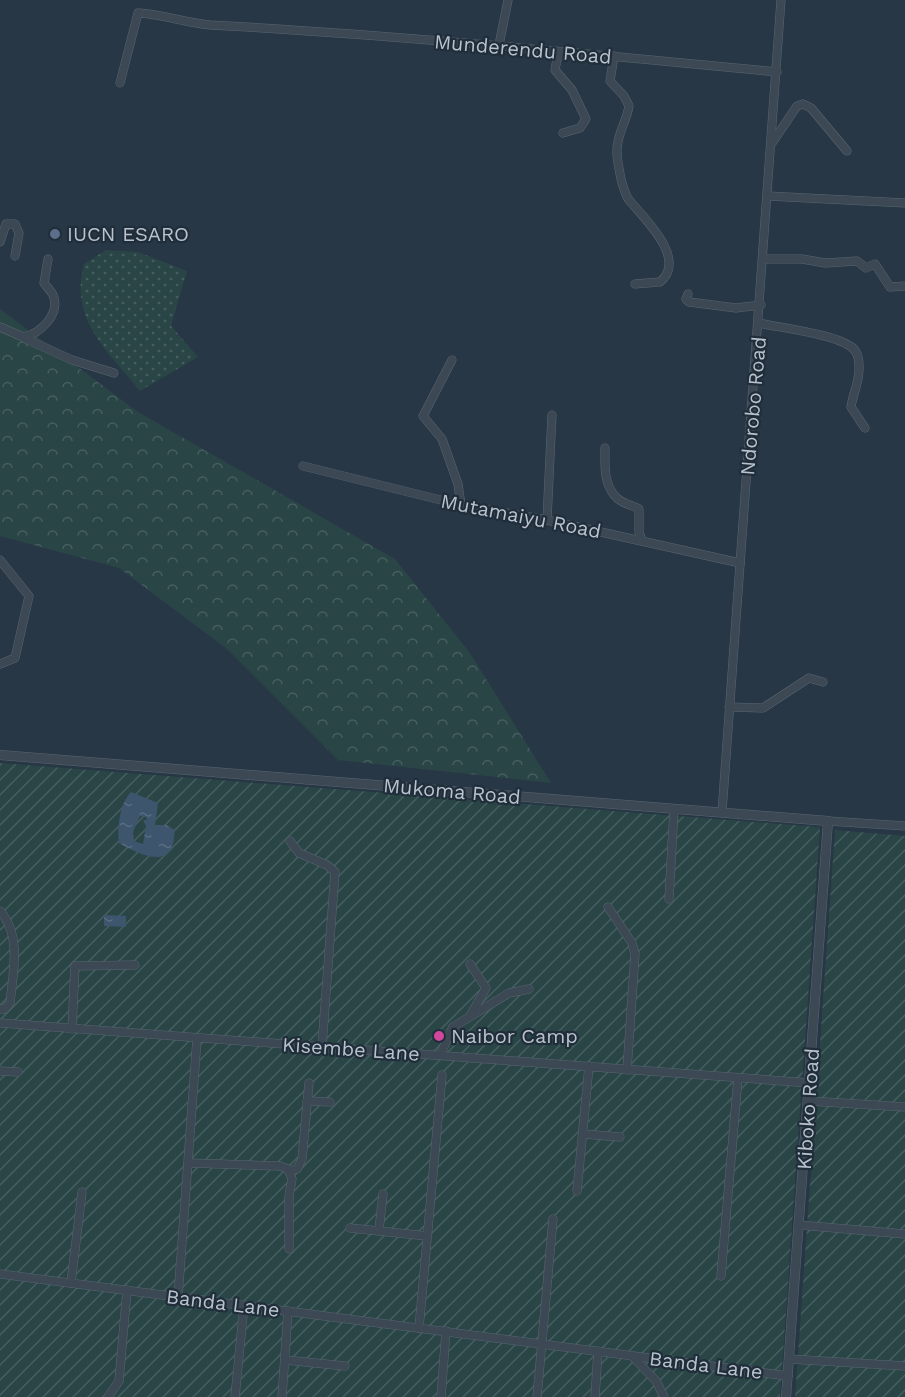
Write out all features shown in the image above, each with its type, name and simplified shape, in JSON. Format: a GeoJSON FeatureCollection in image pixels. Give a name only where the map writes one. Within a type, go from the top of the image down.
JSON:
{"type":"FeatureCollection","features":[{"type":"Feature","properties":{"kind":"street"},"geometry":{"type":"LineString","coordinates":[[499,45],[508,0]]}},
{"type":"Feature","properties":{"kind":"street","name":"Ndorobo Road"},"geometry":{"type":"LineString","coordinates":[[722,812],[761,305],[781,0]]}},
{"type":"Feature","properties":{"kind":"street","name":"Munderendu Road"},"geometry":{"type":"LineString","coordinates":[[120,83],[138,13],[207,25],[269,27],[499,45],[777,72]]}},
{"type":"Feature","properties":{"kind":"street"},"geometry":{"type":"LineString","coordinates":[[563,133],[584,125],[586,119],[572,90],[555,70],[557,59],[566,51]]}},
{"type":"Feature","properties":{"kind":"street"},"geometry":{"type":"LineString","coordinates":[[614,56],[610,81],[624,96],[629,106],[617,145],[621,180],[628,199],[648,221],[665,246],[669,261],[668,274],[660,282],[635,284]]}},
{"type":"Feature","properties":{"kind":"street"},"geometry":{"type":"LineString","coordinates":[[771,145],[797,106],[803,104],[811,108],[847,151]]}},
{"type":"Feature","properties":{"kind":"street"},"geometry":{"type":"LineString","coordinates":[[768,196],[905,203]]}},
{"type":"Feature","properties":{"kind":"street"},"geometry":{"type":"LineString","coordinates":[[0,242],[6,224],[15,224],[19,233],[15,256]]}},
{"type":"Feature","properties":{"kind":"street"},"geometry":{"type":"LineString","coordinates":[[23,337],[39,332],[53,310],[53,296],[44,283],[48,259]]}},
{"type":"Feature","properties":{"kind":"street"},"geometry":{"type":"LineString","coordinates":[[764,259],[802,259],[825,263],[856,261],[866,268],[875,264],[890,287],[905,286]]}},
{"type":"Feature","properties":{"kind":"street"},"geometry":{"type":"LineString","coordinates":[[688,294],[686,299],[689,302],[736,308],[761,305]]}},
{"type":"Feature","properties":{"kind":"street"},"geometry":{"type":"LineString","coordinates":[[759,323],[852,346],[859,364],[859,379],[851,407],[865,428]]}},
{"type":"Feature","properties":{"kind":"street"},"geometry":{"type":"LineString","coordinates":[[0,327],[72,360],[114,373]]}},
{"type":"Feature","properties":{"kind":"street"},"geometry":{"type":"LineString","coordinates":[[452,360],[423,416],[442,439],[458,484],[461,505]]}},
{"type":"Feature","properties":{"kind":"street"},"geometry":{"type":"LineString","coordinates":[[547,520],[552,415]]}},
{"type":"Feature","properties":{"kind":"street"},"geometry":{"type":"LineString","coordinates":[[606,448],[606,477],[609,487],[617,498],[639,509],[639,532],[642,541]]}},
{"type":"Feature","properties":{"kind":"street","name":"Mutamaiyu Road"},"geometry":{"type":"LineString","coordinates":[[303,466],[461,505],[547,520],[740,563]]}},
{"type":"Feature","properties":{"kind":"street"},"geometry":{"type":"LineString","coordinates":[[0,560],[29,596],[15,657],[0,664]]}},
{"type":"Feature","properties":{"kind":"street"},"geometry":{"type":"LineString","coordinates":[[729,706],[763,708],[809,678],[823,682]]}},
{"type":"Feature","properties":{"kind":"street","name":"Mukoma Road"},"geometry":{"type":"LineString","coordinates":[[0,755],[905,826]]}},
{"type":"Feature","properties":{"kind":"street"},"geometry":{"type":"LineString","coordinates":[[669,899],[674,809]]}},
{"type":"Feature","properties":{"kind":"street","name":"Kiboko Road"},"geometry":{"type":"LineString","coordinates":[[786,1397],[828,820]]}},
{"type":"Feature","properties":{"kind":"street"},"geometry":{"type":"LineString","coordinates":[[290,841],[299,853],[327,865],[335,872],[322,1046]]}},
{"type":"Feature","properties":{"kind":"street"},"geometry":{"type":"LineString","coordinates":[[608,907],[632,944],[635,954],[627,1070]]}},
{"type":"Feature","properties":{"kind":"street"},"geometry":{"type":"LineString","coordinates":[[0,911],[6,918],[14,938],[10,1003],[5,1009],[0,1009]]}},
{"type":"Feature","properties":{"kind":"street"},"geometry":{"type":"LineString","coordinates":[[468,1018],[486,988],[470,964]]}},
{"type":"Feature","properties":{"kind":"street"},"geometry":{"type":"LineString","coordinates":[[72,1029],[75,966],[135,965]]}},
{"type":"Feature","properties":{"kind":"street"},"geometry":{"type":"LineString","coordinates":[[440,1055],[451,1029],[509,993],[528,989]]}},
{"type":"Feature","properties":{"kind":"street","name":"Kisembe Lane"},"geometry":{"type":"LineString","coordinates":[[0,1023],[810,1083]]}},
{"type":"Feature","properties":{"kind":"street"},"geometry":{"type":"LineString","coordinates":[[178,1297],[197,1039]]}},
{"type":"Feature","properties":{"kind":"street"},"geometry":{"type":"LineString","coordinates":[[577,1191],[589,1065]]}},
{"type":"Feature","properties":{"kind":"street"},"geometry":{"type":"LineString","coordinates":[[0,1071],[18,1072]]}},
{"type":"Feature","properties":{"kind":"street"},"geometry":{"type":"LineString","coordinates":[[419,1328],[442,1075]]}},
{"type":"Feature","properties":{"kind":"street"},"geometry":{"type":"LineString","coordinates":[[721,1276],[738,1078]]}},
{"type":"Feature","properties":{"kind":"street"},"geometry":{"type":"LineString","coordinates":[[189,1163],[280,1166],[290,1171],[297,1169],[302,1159],[309,1083]]}},
{"type":"Feature","properties":{"kind":"street"},"geometry":{"type":"LineString","coordinates":[[307,1101],[330,1102]]}},
{"type":"Feature","properties":{"kind":"street"},"geometry":{"type":"LineString","coordinates":[[808,1101],[905,1107]]}},
{"type":"Feature","properties":{"kind":"street"},"geometry":{"type":"LineString","coordinates":[[583,1134],[620,1137]]}},
{"type":"Feature","properties":{"kind":"street"},"geometry":{"type":"LineString","coordinates":[[289,1249],[289,1196],[292,1179],[290,1171]]}},
{"type":"Feature","properties":{"kind":"street"},"geometry":{"type":"LineString","coordinates":[[71,1283],[82,1192]]}},
{"type":"Feature","properties":{"kind":"street"},"geometry":{"type":"LineString","coordinates":[[379,1230],[383,1194]]}},
{"type":"Feature","properties":{"kind":"street"},"geometry":{"type":"LineString","coordinates":[[537,1397],[553,1219]]}},
{"type":"Feature","properties":{"kind":"street"},"geometry":{"type":"LineString","coordinates":[[799,1225],[905,1234]]}},
{"type":"Feature","properties":{"kind":"street"},"geometry":{"type":"LineString","coordinates":[[350,1228],[427,1236]]}},
{"type":"Feature","properties":{"kind":"street","name":"Banda Lane"},"geometry":{"type":"LineString","coordinates":[[0,1274],[788,1376]]}},
{"type":"Feature","properties":{"kind":"street"},"geometry":{"type":"LineString","coordinates":[[108,1397],[119,1381],[127,1290]]}},
{"type":"Feature","properties":{"kind":"street"},"geometry":{"type":"LineString","coordinates":[[235,1397],[244,1305]]}},
{"type":"Feature","properties":{"kind":"street"},"geometry":{"type":"LineString","coordinates":[[282,1397],[288,1311]]}},
{"type":"Feature","properties":{"kind":"street"},"geometry":{"type":"LineString","coordinates":[[441,1397],[446,1331]]}},
{"type":"Feature","properties":{"kind":"street"},"geometry":{"type":"LineString","coordinates":[[595,1397],[598,1352]]}},
{"type":"Feature","properties":{"kind":"street"},"geometry":{"type":"LineString","coordinates":[[632,1356],[656,1381],[664,1397]]}},
{"type":"Feature","properties":{"kind":"street"},"geometry":{"type":"LineString","coordinates":[[789,1359],[905,1366]]}},
{"type":"Feature","properties":{"kind":"street"},"geometry":{"type":"LineString","coordinates":[[285,1360],[345,1366]]}},
{"type":"Feature","properties":{"kind":"green space"},"geometry":{"type":"Polygon","coordinates":[[[106,250],[138,252],[187,271],[171,326],[198,357],[140,391],[94,333],[86,318],[82,302],[81,284],[84,264],[106,250]]]}},
{"type":"Feature","properties":{"kind":"green space"},"geometry":{"type":"Polygon","coordinates":[[[0,309],[138,412],[395,559],[470,653],[551,783],[338,760],[227,649],[119,568],[0,536],[0,309]]]}},
{"type":"Feature","properties":{"kind":"green space"},"geometry":{"type":"Polygon","coordinates":[[[0,763],[820,827],[780,1397],[0,1397],[0,763]]]}},
{"type":"Feature","properties":{"kind":"green space"},"geometry":{"type":"Polygon","coordinates":[[[835,830],[905,836],[905,1397],[795,1397],[835,830]]]}},
{"type":"Feature","properties":{"kind":"water"},"geometry":{"type":"Polygon","coordinates":[[[131,792],[158,803],[155,825],[166,825],[175,830],[172,847],[167,854],[154,857],[119,843],[120,816],[131,792]],[[140,816],[133,832],[134,841],[143,844],[146,826],[143,820],[147,820],[146,817],[140,816]]]}},
{"type":"Feature","properties":{"kind":"water"},"geometry":{"type":"Polygon","coordinates":[[[104,915],[126,916],[126,927],[104,926],[104,915]]]}},
{"type":"Feature","properties":{"kind":"place","name":"IUCN ESARO"},"geometry":{"type":"Point","coordinates":[55,234]}},
{"type":"Feature","properties":{"kind":"place","name":"Naibor Camp"},"geometry":{"type":"Point","coordinates":[439,1036]}}]}
